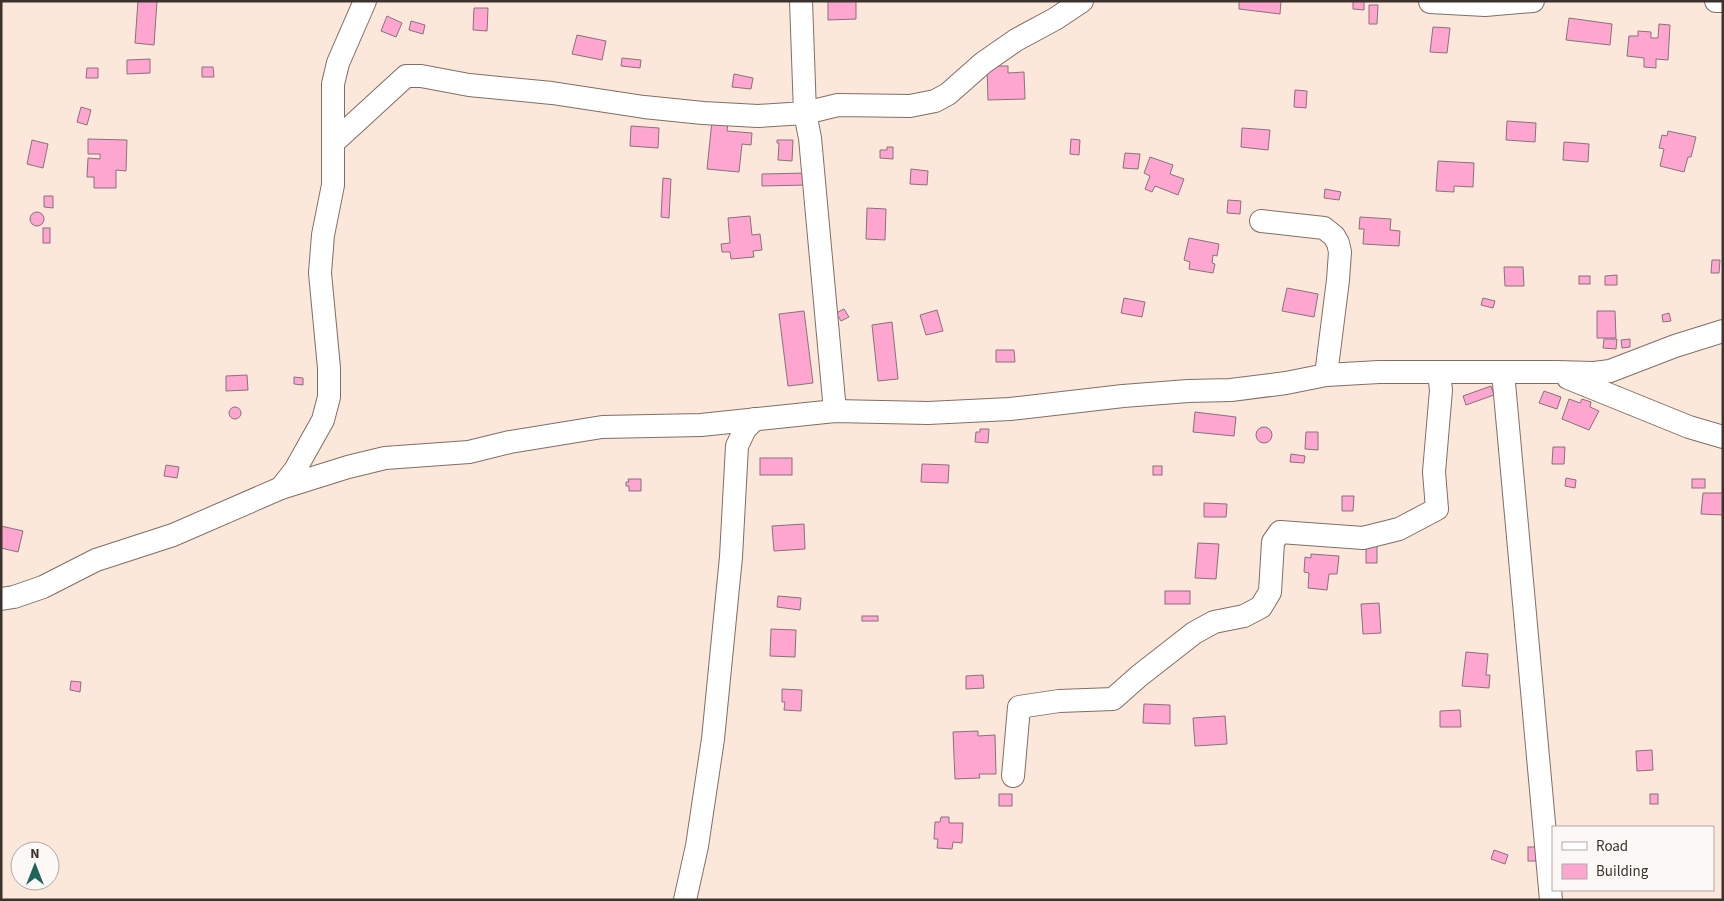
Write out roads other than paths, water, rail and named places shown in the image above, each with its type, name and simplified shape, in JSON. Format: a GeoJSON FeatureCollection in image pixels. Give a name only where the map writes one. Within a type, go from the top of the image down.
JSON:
{"type":"FeatureCollection","features":[{"type":"Feature","properties":{"kind":"street"},"geometry":{"type":"LineString","coordinates":[[281,488],[295,470],[323,420],[330,397],[330,368],[320,273],[323,235],[334,185],[334,84],[338,63],[365,1]]}},
{"type":"Feature","properties":{"kind":"street"},"geometry":{"type":"LineString","coordinates":[[801,1],[805,113],[810,138],[835,411]]}},
{"type":"Feature","properties":{"kind":"street"},"geometry":{"type":"LineString","coordinates":[[334,143],[406,76],[421,76],[469,85],[552,93],[644,107],[758,116],[805,113],[838,106],[910,106],[935,101],[948,94],[983,63],[1016,40],[1041,27],[1082,1]]}},
{"type":"Feature","properties":{"kind":"street"},"geometry":{"type":"LineString","coordinates":[[1430,2],[1485,5],[1533,1]]}},
{"type":"Feature","properties":{"kind":"street"},"geometry":{"type":"LineString","coordinates":[[1716,1],[1723,1]]}},
{"type":"Feature","properties":{"kind":"street"},"geometry":{"type":"LineString","coordinates":[[1261,221],[1324,228],[1338,242],[1340,252],[1338,280],[1326,375]]}},
{"type":"Feature","properties":{"kind":"street"},"geometry":{"type":"LineString","coordinates":[[1,599],[14,597],[43,587],[96,560],[173,535],[281,488],[348,467],[385,458],[468,452],[510,442],[602,427],[701,425],[835,411],[919,413],[1010,409],[1123,396],[1230,390],[1286,383],[1326,375],[1379,372],[1556,372],[1594,374],[1610,371],[1675,346],[1723,331]]}},
{"type":"Feature","properties":{"kind":"street"},"geometry":{"type":"LineString","coordinates":[[1503,372],[1551,900]]}},
{"type":"Feature","properties":{"kind":"street"},"geometry":{"type":"LineString","coordinates":[[1556,372],[1689,427],[1723,437]]}},
{"type":"Feature","properties":{"kind":"street"},"geometry":{"type":"LineString","coordinates":[[1013,776],[1018,707],[1059,701],[1113,699],[1194,633],[1214,622],[1244,616],[1261,607],[1270,592],[1273,542],[1280,532],[1363,538],[1399,529],[1436,509],[1434,472],[1441,390],[1438,373]]}},
{"type":"Feature","properties":{"kind":"street"},"geometry":{"type":"LineString","coordinates":[[685,900],[696,846],[713,739],[731,557],[737,446],[745,429],[755,419]]}}]}
